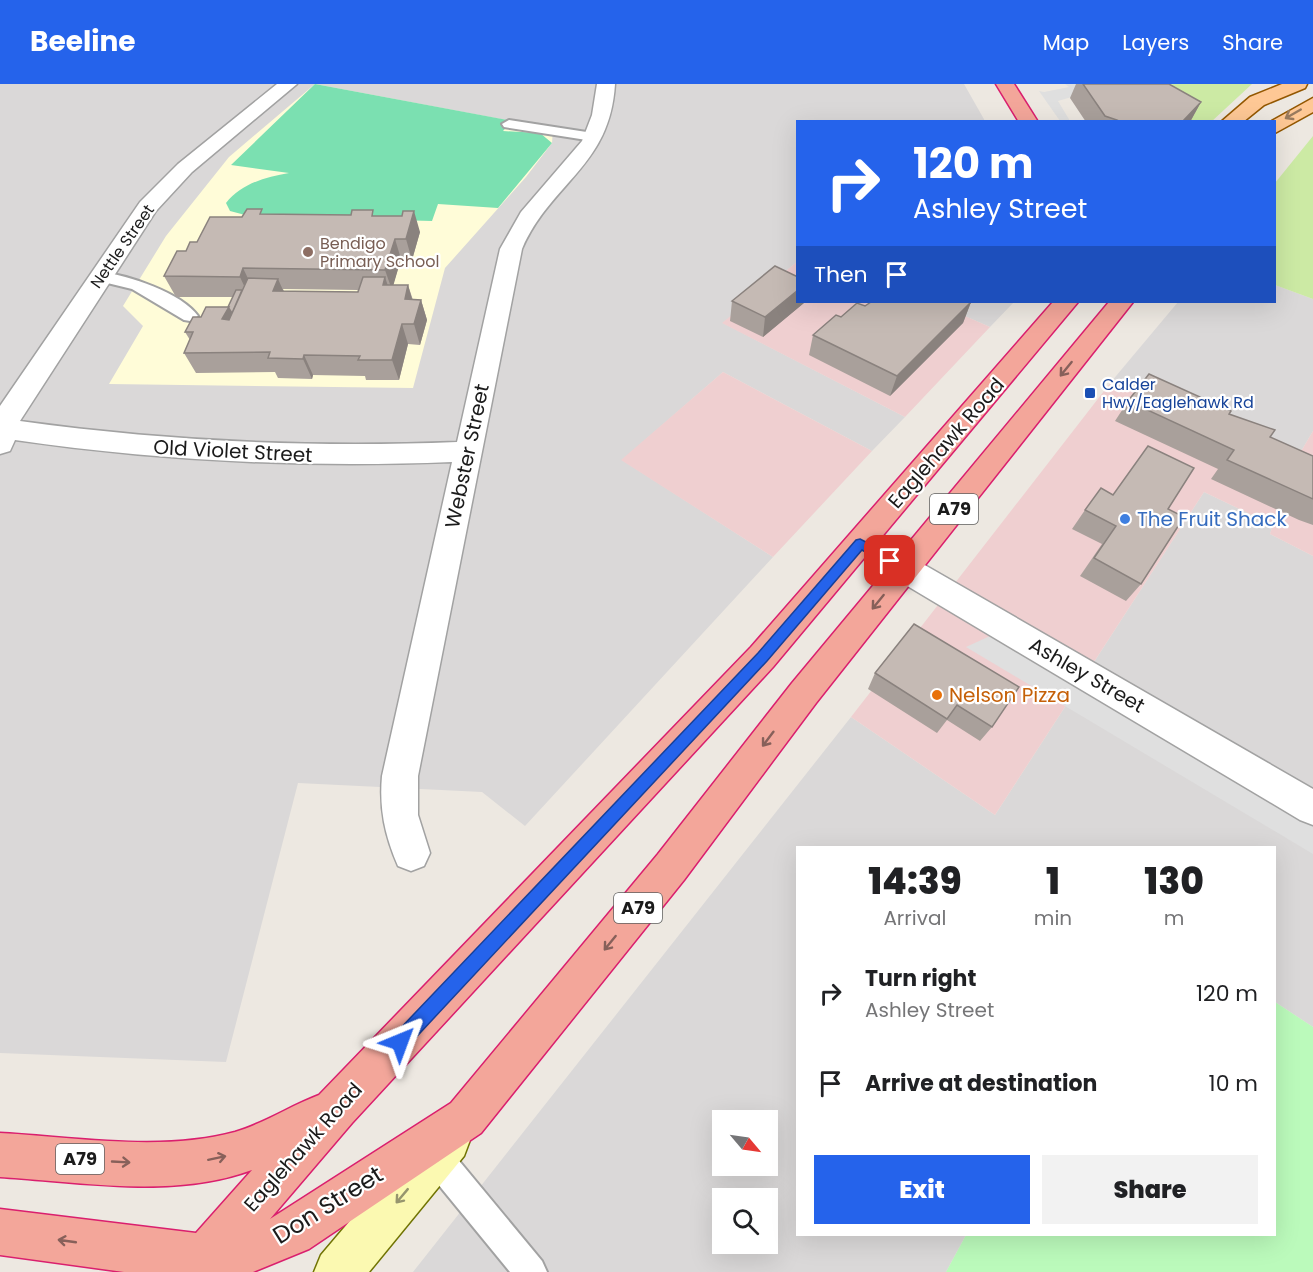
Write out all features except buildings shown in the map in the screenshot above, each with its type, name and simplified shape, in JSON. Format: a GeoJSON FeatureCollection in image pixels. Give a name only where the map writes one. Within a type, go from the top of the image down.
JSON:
{"type":"FeatureCollection","features":[{"type":"Feature","properties":{"kind":"highway"},"geometry":{"type":"LineString","coordinates":[[1005,84],[1028,120]]}},
{"type":"Feature","properties":{"kind":"highway","name":"A79"},"geometry":{"type":"LineString","coordinates":[[466,1118],[658,884],[766,740],[1120,303]]}},
{"type":"Feature","properties":{"kind":"highway","name":"Eaglehawk Road"},"geometry":{"type":"LineString","coordinates":[[199,1265],[337,1108],[723,699],[860,544],[1054,312]]}},
{"type":"Feature","properties":{"kind":"highway","name":"Ashley Street"},"geometry":{"type":"LineString","coordinates":[[860,544],[905,569]]}},
{"type":"Feature","properties":{"kind":"highway","name":"A79"},"geometry":{"type":"LineString","coordinates":[[0,1155],[159,1164],[197,1162],[235,1154],[279,1138],[337,1108]]}},
{"type":"Feature","properties":{"kind":"highway","name":"Don Street"},"geometry":{"type":"LineString","coordinates":[[0,1232],[199,1265],[248,1251],[293,1233],[466,1118]]}},
{"type":"Feature","properties":{"kind":"main road"},"geometry":{"type":"LineString","coordinates":[[1233,120],[1257,101],[1298,84]]}},
{"type":"Feature","properties":{"kind":"main road"},"geometry":{"type":"LineString","coordinates":[[1276,126],[1313,104]]}},
{"type":"Feature","properties":{"kind":"main road"},"geometry":{"type":"LineString","coordinates":[[338,1272],[466,1118]]}},
{"type":"Feature","properties":{"kind":"street","name":"Nettle Street"},"geometry":{"type":"LineString","coordinates":[[1,433],[8,415],[148,207],[165,187],[288,84]]}},
{"type":"Feature","properties":{"kind":"street","name":"Webster Street"},"geometry":{"type":"LineString","coordinates":[[411,853],[401,827],[398,803],[400,776],[514,240],[593,137],[600,125],[606,84]]}},
{"type":"Feature","properties":{"kind":"street","name":"Old Violet Street"},"geometry":{"type":"LineString","coordinates":[[1,433],[245,453],[330,456],[468,451]]}},
{"type":"Feature","properties":{"kind":"street","name":"Ashley Street"},"geometry":{"type":"LineString","coordinates":[[905,569],[1313,808]]}},
{"type":"Feature","properties":{"kind":"lane"},"geometry":{"type":"LineString","coordinates":[[509,124],[593,137]]}},
{"type":"Feature","properties":{"kind":"lane"},"geometry":{"type":"LineString","coordinates":[[101,277],[124,279],[137,284],[190,316]]}},
{"type":"Feature","properties":{"kind":"lane"},"geometry":{"type":"LineString","coordinates":[[435,1156],[531,1272]]}},
{"type":"Feature","properties":{"kind":"shaded area"},"geometry":{"type":"Polygon","coordinates":[[[0,84],[964,84],[984,120],[796,120],[796,263],[723,323],[905,417],[872,451],[723,372],[622,460],[773,557],[525,826],[482,792],[298,783],[226,1062],[0,1053],[0,84]]]}},
{"type":"Feature","properties":{"kind":"shaded area","name":"Bendigo Primary School"},"geometry":{"type":"Polygon","coordinates":[[[315,84],[553,129],[552,143],[526,177],[445,268],[413,388],[109,384],[143,326],[123,306],[166,236],[229,157],[315,84]]]}},
{"type":"Feature","properties":{"kind":"shaded area"},"geometry":{"type":"Polygon","coordinates":[[[1065,84],[1116,84],[1058,101],[1069,120],[1059,120],[1039,91],[1069,87],[1065,84]]]}},
{"type":"Feature","properties":{"kind":"shaded area"},"geometry":{"type":"Polygon","coordinates":[[[796,263],[796,303],[935,303],[990,327],[905,417],[722,323],[796,263]]]}},
{"type":"Feature","properties":{"kind":"shaded area"},"geometry":{"type":"Polygon","coordinates":[[[1276,285],[1313,299],[1313,431],[1293,465],[1111,382],[1177,303],[1276,303],[1276,285]]]}},
{"type":"Feature","properties":{"kind":"shaded area"},"geometry":{"type":"Polygon","coordinates":[[[935,303],[1013,303],[990,327],[935,303]]]}},
{"type":"Feature","properties":{"kind":"shaded area"},"geometry":{"type":"Polygon","coordinates":[[[723,372],[872,451],[773,557],[621,460],[723,372]]]}},
{"type":"Feature","properties":{"kind":"shaded area"},"geometry":{"type":"Polygon","coordinates":[[[1111,382],[1293,465],[1313,431],[1313,556],[1270,534],[1273,525],[1204,492],[995,815],[851,717],[1111,382]]]}},
{"type":"Feature","properties":{"kind":"shaded area"},"geometry":{"type":"Polygon","coordinates":[[[1204,492],[1273,525],[1270,534],[1313,556],[1313,1027],[1276,1003],[1276,846],[796,846],[796,1236],[965,1236],[946,1272],[413,1272],[851,717],[995,815],[1204,492]]]}},
{"type":"Feature","properties":{"kind":"shaded area"},"geometry":{"type":"Polygon","coordinates":[[[990,636],[1313,825],[1313,854],[966,647],[990,636]]]}},
{"type":"Feature","properties":{"kind":"green space"},"geometry":{"type":"Polygon","coordinates":[[[315,84],[512,121],[503,131],[540,133],[552,143],[498,208],[438,204],[432,221],[249,216],[230,211],[226,203],[246,186],[262,179],[289,173],[231,165],[315,84]]]}},
{"type":"Feature","properties":{"kind":"green space"},"geometry":{"type":"Polygon","coordinates":[[[1126,84],[1252,84],[1213,120],[1186,120],[1126,84]]]}},
{"type":"Feature","properties":{"kind":"green space"},"geometry":{"type":"Polygon","coordinates":[[[1313,136],[1313,299],[1276,285],[1276,182],[1313,136]]]}},
{"type":"Feature","properties":{"kind":"green space"},"geometry":{"type":"Polygon","coordinates":[[[1276,1003],[1313,1027],[1313,1272],[946,1272],[965,1236],[1276,1236],[1276,1003]]]}},
{"type":"Feature","properties":{"kind":"place","name":"Bendigo Primary School"},"geometry":{"type":"Point","coordinates":[308,252]}},
{"type":"Feature","properties":{"kind":"place","name":"Calder Hwy/Eaglehawk Rd"},"geometry":{"type":"Point","coordinates":[1090,393]}},
{"type":"Feature","properties":{"kind":"place","name":"The Fruit Shack"},"geometry":{"type":"Point","coordinates":[1125,519]}},
{"type":"Feature","properties":{"kind":"place","name":"Nelson Pizza"},"geometry":{"type":"Point","coordinates":[937,695]}},
{"type":"Feature","properties":{"kind":"route"},"geometry":{"type":"LineString","coordinates":[[400,1042],[762,657],[860,544],[890,561]]}}]}
